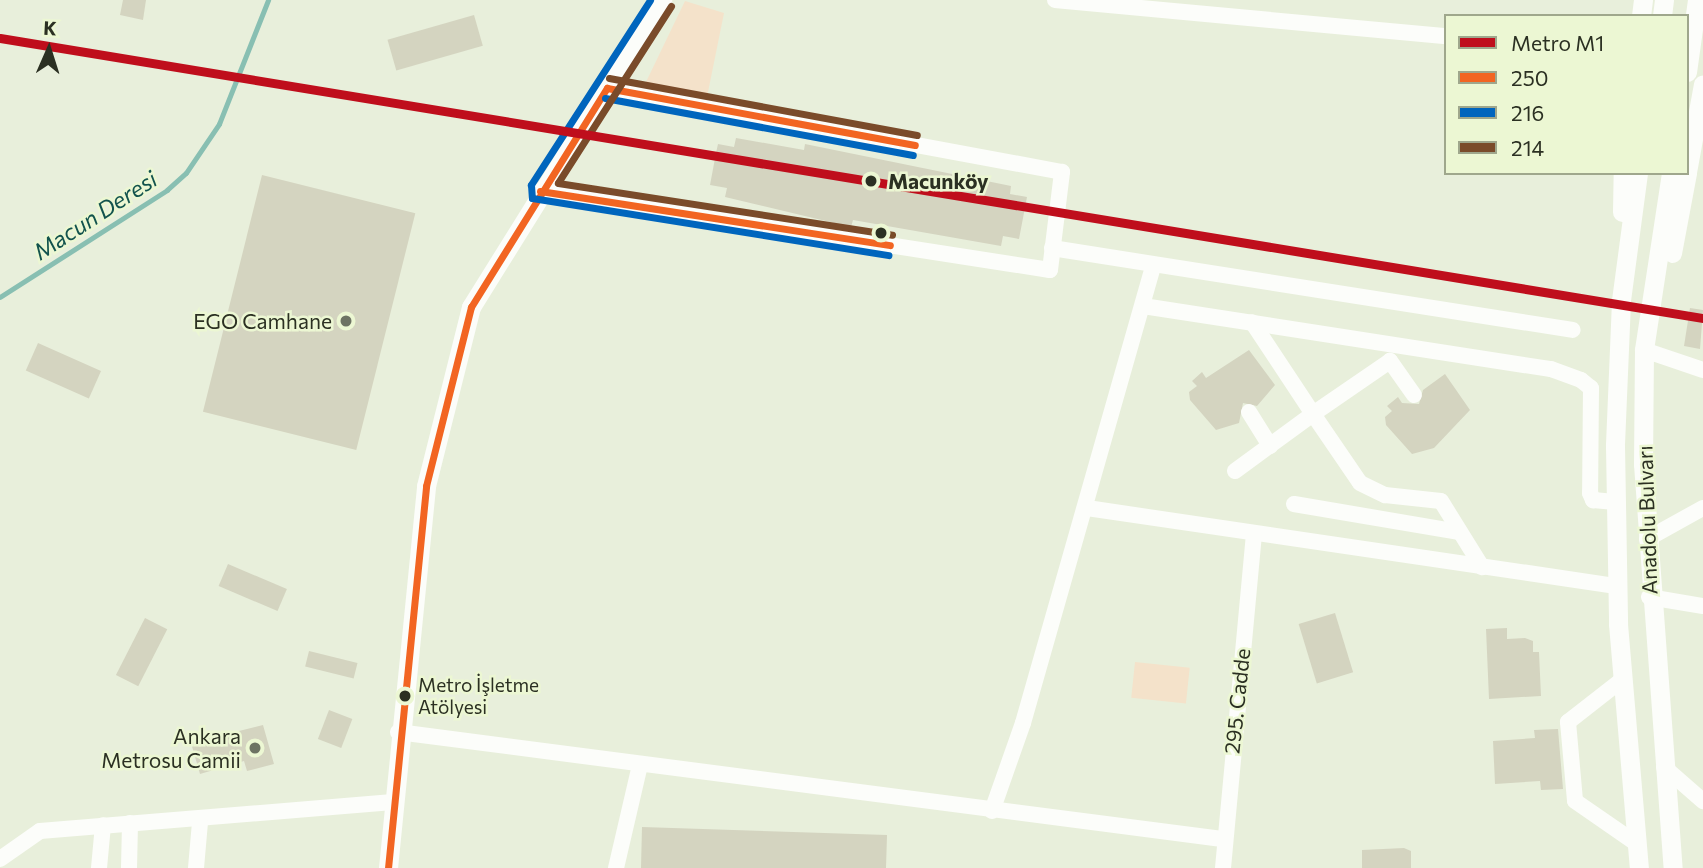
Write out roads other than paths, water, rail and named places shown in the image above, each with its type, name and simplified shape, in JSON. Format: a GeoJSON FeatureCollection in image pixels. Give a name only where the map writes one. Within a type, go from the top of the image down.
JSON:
{"type":"FeatureCollection","features":[{"type":"Feature","properties":{"kind":"main road"},"geometry":{"type":"LineString","coordinates":[[388,868],[398,732],[426,486],[471,307],[540,191],[662,0]]}},
{"type":"Feature","properties":{"kind":"main road"},"geometry":{"type":"LineString","coordinates":[[1689,58],[1697,0]]}},
{"type":"Feature","properties":{"kind":"main road"},"geometry":{"type":"LineString","coordinates":[[1689,161],[1703,84]]}},
{"type":"Feature","properties":{"kind":"main road"},"geometry":{"type":"LineString","coordinates":[[1621,301],[1623,175]]}},
{"type":"Feature","properties":{"kind":"main road","name":"Anadolu Bulvarı"},"geometry":{"type":"LineString","coordinates":[[1638,175],[1621,301],[1615,502],[1616,586],[1639,868]]}},
{"type":"Feature","properties":{"kind":"main road","name":"Anadolu Bulvarı"},"geometry":{"type":"LineString","coordinates":[[1671,175],[1644,350],[1649,597],[1673,868]]}},
{"type":"Feature","properties":{"kind":"main road"},"geometry":{"type":"LineString","coordinates":[[1653,298],[1666,283],[1686,175]]}},
{"type":"Feature","properties":{"kind":"street"},"geometry":{"type":"LineString","coordinates":[[1055,0],[1228,8],[1444,36]]}},
{"type":"Feature","properties":{"kind":"street"},"geometry":{"type":"LineString","coordinates":[[540,191],[1050,270],[1062,172],[607,88]]}},
{"type":"Feature","properties":{"kind":"street"},"geometry":{"type":"LineString","coordinates":[[1052,248],[1153,267],[1573,330]]}},
{"type":"Feature","properties":{"kind":"street"},"geometry":{"type":"LineString","coordinates":[[992,811],[1087,508],[1153,267]]}},
{"type":"Feature","properties":{"kind":"street"},"geometry":{"type":"LineString","coordinates":[[1143,306],[1551,369],[1581,380],[1591,388],[1590,493],[1593,500],[1615,502]]}},
{"type":"Feature","properties":{"kind":"street"},"geometry":{"type":"LineString","coordinates":[[1252,323],[1360,483],[1385,495],[1441,501],[1482,567]]}},
{"type":"Feature","properties":{"kind":"street"},"geometry":{"type":"LineString","coordinates":[[1236,471],[1313,414],[1390,361],[1414,348]]}},
{"type":"Feature","properties":{"kind":"street"},"geometry":{"type":"LineString","coordinates":[[1644,350],[1703,370]]}},
{"type":"Feature","properties":{"kind":"street"},"geometry":{"type":"LineString","coordinates":[[1390,361],[1414,395]]}},
{"type":"Feature","properties":{"kind":"street"},"geometry":{"type":"LineString","coordinates":[[1249,412],[1270,446]]}},
{"type":"Feature","properties":{"kind":"street"},"geometry":{"type":"LineString","coordinates":[[1424,526],[1425,500]]}},
{"type":"Feature","properties":{"kind":"street"},"geometry":{"type":"LineString","coordinates":[[1294,504],[1460,532]]}},
{"type":"Feature","properties":{"kind":"street"},"geometry":{"type":"LineString","coordinates":[[1087,508],[1254,535],[1616,586]]}},
{"type":"Feature","properties":{"kind":"street"},"geometry":{"type":"LineString","coordinates":[[1647,539],[1703,508]]}},
{"type":"Feature","properties":{"kind":"street","name":"295. Cadde"},"geometry":{"type":"LineString","coordinates":[[1223,868],[1223,839],[1254,535]]}},
{"type":"Feature","properties":{"kind":"street"},"geometry":{"type":"LineString","coordinates":[[1649,597],[1703,606]]}},
{"type":"Feature","properties":{"kind":"street"},"geometry":{"type":"LineString","coordinates":[[1623,679],[1568,722],[1572,775],[1575,801],[1637,844]]}},
{"type":"Feature","properties":{"kind":"street"},"geometry":{"type":"LineString","coordinates":[[398,732],[1223,839]]}},
{"type":"Feature","properties":{"kind":"street"},"geometry":{"type":"LineString","coordinates":[[615,868],[640,765]]}},
{"type":"Feature","properties":{"kind":"street"},"geometry":{"type":"LineString","coordinates":[[1664,767],[1703,801]]}},
{"type":"Feature","properties":{"kind":"street"},"geometry":{"type":"LineString","coordinates":[[0,859],[40,831],[103,825],[200,822],[393,802]]}},
{"type":"Feature","properties":{"kind":"street"},"geometry":{"type":"LineString","coordinates":[[196,868],[200,822]]}},
{"type":"Feature","properties":{"kind":"street"},"geometry":{"type":"LineString","coordinates":[[129,868],[130,824]]}},
{"type":"Feature","properties":{"kind":"street"},"geometry":{"type":"LineString","coordinates":[[99,868],[103,825]]}},
{"type":"Feature","properties":{"kind":"waterway","name":"Macun Deresi"},"geometry":{"type":"LineString","coordinates":[[0,297],[167,190],[186,173],[219,124],[268,0]]}},
{"type":"Feature","properties":{"kind":"metro line","name":"M1"},"geometry":{"type":"LineString","coordinates":[[0,38],[1703,318]]}},
{"type":"Feature","properties":{"kind":"place","name":"Macunköy"},"geometry":{"type":"Point","coordinates":[871,181]}},
{"type":"Feature","properties":{"kind":"place","name":"EGO Camhane"},"geometry":{"type":"Point","coordinates":[346,321]}},
{"type":"Feature","properties":{"kind":"place","name":"Metro İşletme Atölyesi"},"geometry":{"type":"Point","coordinates":[405,696]}},
{"type":"Feature","properties":{"kind":"place","name":"Ankara Metrosu Camii"},"geometry":{"type":"Point","coordinates":[255,748]}}]}
